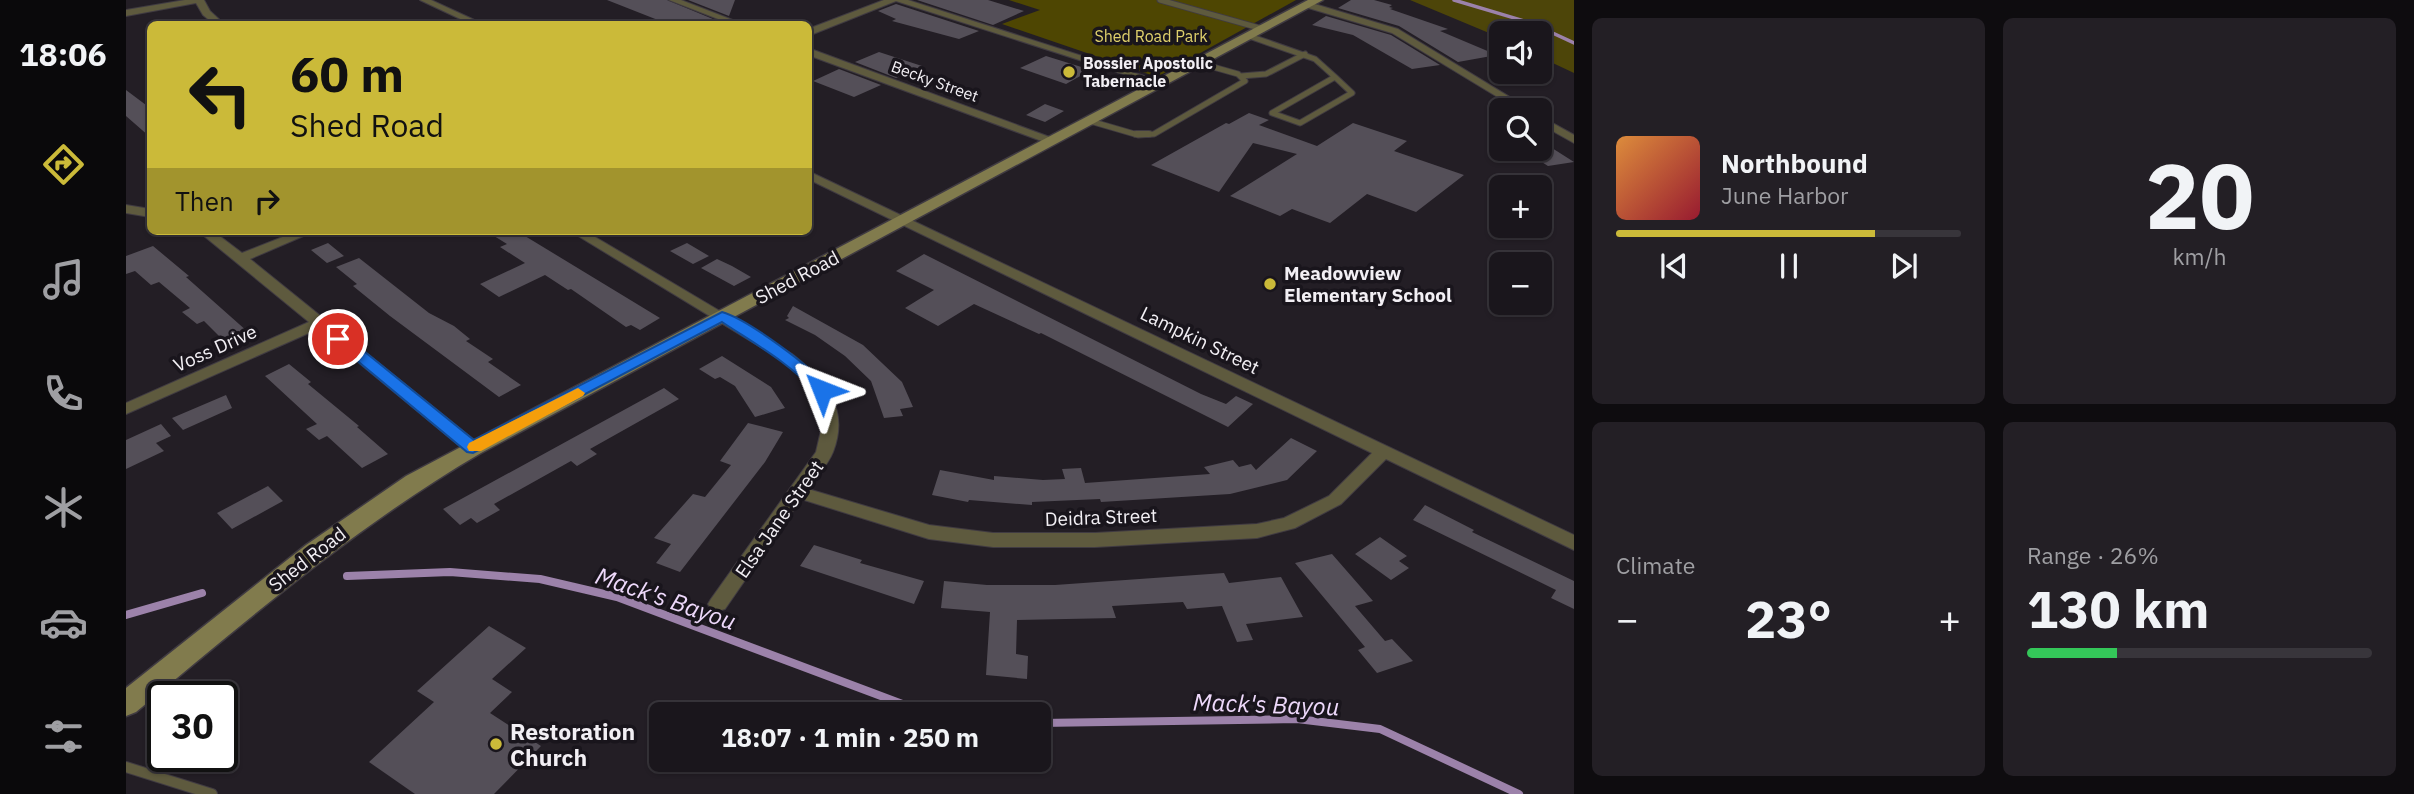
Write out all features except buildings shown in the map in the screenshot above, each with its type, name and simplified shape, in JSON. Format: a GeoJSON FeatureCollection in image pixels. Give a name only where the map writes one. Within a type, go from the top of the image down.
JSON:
{"type":"FeatureCollection","features":[{"type":"Feature","properties":{"kind":"street"},"geometry":{"type":"LineString","coordinates":[[126,13],[199,0],[206,13],[215,21]]}},
{"type":"Feature","properties":{"kind":"street"},"geometry":{"type":"LineString","coordinates":[[424,0],[471,21]]}},
{"type":"Feature","properties":{"kind":"street"},"geometry":{"type":"LineString","coordinates":[[673,0],[730,21]]}},
{"type":"Feature","properties":{"kind":"street"},"geometry":{"type":"LineString","coordinates":[[812,31],[892,0]]}},
{"type":"Feature","properties":{"kind":"street"},"geometry":{"type":"LineString","coordinates":[[899,0],[1161,83]]}},
{"type":"Feature","properties":{"kind":"street"},"geometry":{"type":"LineString","coordinates":[[1312,2],[1395,31],[1506,98]]}},
{"type":"Feature","properties":{"kind":"street","name":"Shed Road"},"geometry":{"type":"LineString","coordinates":[[126,704],[315,551],[376,507],[473,448],[1312,2]]}},
{"type":"Feature","properties":{"kind":"street","name":"Becky Street"},"geometry":{"type":"LineString","coordinates":[[812,52],[1051,141]]}},
{"type":"Feature","properties":{"kind":"street"},"geometry":{"type":"LineString","coordinates":[[1552,126],[1574,140]]}},
{"type":"Feature","properties":{"kind":"street","name":"Lampkin Street"},"geometry":{"type":"LineString","coordinates":[[812,176],[1574,543]]}},
{"type":"Feature","properties":{"kind":"street"},"geometry":{"type":"LineString","coordinates":[[126,209],[147,212]]}},
{"type":"Feature","properties":{"kind":"street"},"geometry":{"type":"LineString","coordinates":[[209,235],[473,448]]}},
{"type":"Feature","properties":{"kind":"street"},"geometry":{"type":"LineString","coordinates":[[241,258],[299,235]]}},
{"type":"Feature","properties":{"kind":"street","name":"Elsa Jane Street"},"geometry":{"type":"LineString","coordinates":[[583,235],[722,316],[807,373],[822,390],[831,408],[832,428],[824,453],[718,604]]}},
{"type":"Feature","properties":{"kind":"street","name":"Voss Drive"},"geometry":{"type":"LineString","coordinates":[[126,409],[319,323]]}},
{"type":"Feature","properties":{"kind":"street","name":"Deidra Street"},"geometry":{"type":"LineString","coordinates":[[799,492],[904,526],[993,540],[1095,540],[1257,531],[1289,523],[1335,500],[1384,451]]}},
{"type":"Feature","properties":{"kind":"lane"},"geometry":{"type":"LineString","coordinates":[[1160,0],[1256,32],[1305,54],[1325,66],[1352,93],[1308,120],[1293,123],[1272,113],[1335,77]]}},
{"type":"Feature","properties":{"kind":"lane"},"geometry":{"type":"LineString","coordinates":[[1199,63],[1241,76],[1266,74],[1305,54]]}},
{"type":"Feature","properties":{"kind":"lane"},"geometry":{"type":"LineString","coordinates":[[1090,121],[1138,135],[1154,134],[1242,85],[1245,81],[1241,76]]}},
{"type":"Feature","properties":{"kind":"lane"},"geometry":{"type":"LineString","coordinates":[[126,767],[212,794]]}},
{"type":"Feature","properties":{"kind":"green space","name":"Shed Road Park"},"geometry":{"type":"Polygon","coordinates":[[[1009,0],[1296,0],[1157,77],[1002,24],[1040,10],[1009,0]]]}},
{"type":"Feature","properties":{"kind":"shaded area"},"geometry":{"type":"Polygon","coordinates":[[[1410,0],[1574,0],[1574,73],[1552,63],[1552,21],[1489,21],[1489,33],[1410,0]]]}},
{"type":"Feature","properties":{"kind":"waterway","name":"Mack's Bayou"},"geometry":{"type":"LineString","coordinates":[[1454,0],[1531,23],[1574,43]]}},
{"type":"Feature","properties":{"kind":"waterway","name":"Mack's Bayou"},"geometry":{"type":"LineString","coordinates":[[347,576],[450,572],[540,579],[617,597],[897,702]]}},
{"type":"Feature","properties":{"kind":"waterway","name":"Mack's Bayou"},"geometry":{"type":"LineString","coordinates":[[126,615],[202,593]]}},
{"type":"Feature","properties":{"kind":"waterway","name":"Mack's Bayou"},"geometry":{"type":"LineString","coordinates":[[1051,723],[1297,719],[1380,729],[1519,794]]}},
{"type":"Feature","properties":{"kind":"slow traffic"},"geometry":{"type":"LineString","coordinates":[[475,447],[578,393]]}},
{"type":"Feature","properties":{"kind":"place","name":"Bossier Apostolic Tabernacle"},"geometry":{"type":"Point","coordinates":[1069,72]}},
{"type":"Feature","properties":{"kind":"place","name":"Meadowview Elementary School"},"geometry":{"type":"Point","coordinates":[1270,284]}},
{"type":"Feature","properties":{"kind":"place","name":"Restoration Church"},"geometry":{"type":"Point","coordinates":[496,744]}},
{"type":"Feature","properties":{"kind":"route"},"geometry":{"type":"LineString","coordinates":[[338,339],[473,448],[722,316],[787,357],[822,390]]}}]}
